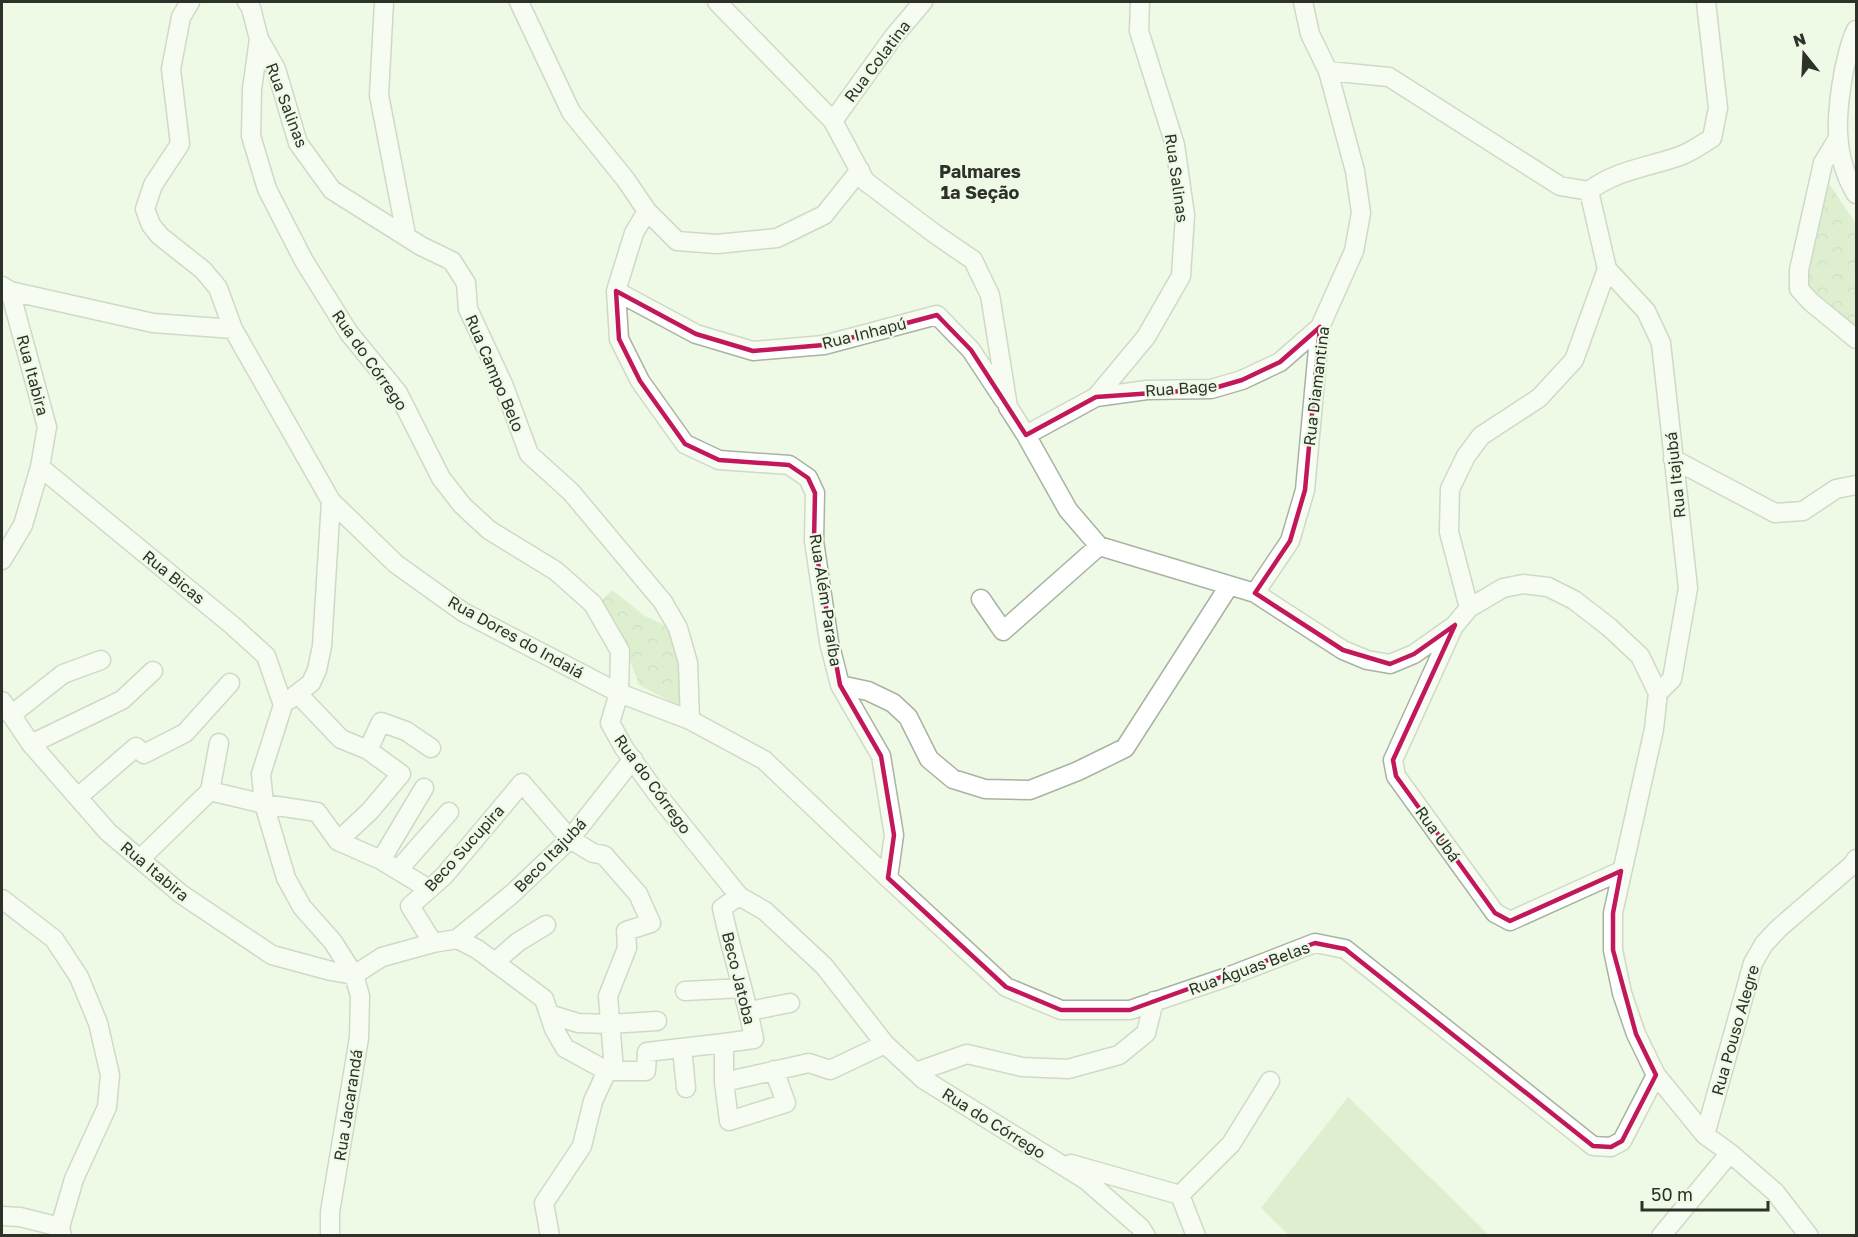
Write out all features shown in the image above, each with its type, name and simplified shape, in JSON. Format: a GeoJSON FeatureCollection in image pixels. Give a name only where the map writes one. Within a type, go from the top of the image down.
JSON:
{"type":"FeatureCollection","features":[{"type":"Feature","properties":{"kind":"street"},"geometry":{"type":"LineString","coordinates":[[6,289],[153,323],[233,329],[218,288],[203,270],[160,236],[151,225],[145,208],[153,185],[180,144],[171,69],[181,17],[190,2]]}},
{"type":"Feature","properties":{"kind":"street","name":"Rua Salinas"},"geometry":{"type":"LineString","coordinates":[[246,2],[251,8],[259,39],[276,69],[298,143],[332,190],[406,235]]}},
{"type":"Feature","properties":{"kind":"street"},"geometry":{"type":"LineString","coordinates":[[384,2],[379,94],[406,235]]}},
{"type":"Feature","properties":{"kind":"street"},"geometry":{"type":"LineString","coordinates":[[519,2],[571,112],[626,180],[646,211],[677,241],[717,244],[777,238],[824,215],[860,170]]}},
{"type":"Feature","properties":{"kind":"street"},"geometry":{"type":"LineString","coordinates":[[717,2],[833,121],[866,181],[973,260],[990,295],[1008,407],[1068,510],[1099,546],[1255,593],[1343,650],[1367,660],[1390,663],[1414,654],[1455,625],[1469,608],[1503,588],[1523,584],[1548,587],[1574,600],[1609,627],[1640,656],[1658,693],[1654,729],[1613,913],[1614,950],[1622,993],[1636,1034],[1656,1075],[1705,1135],[1730,1153],[1775,1192],[1809,1236]]}},
{"type":"Feature","properties":{"kind":"street","name":"Rua Colatina"},"geometry":{"type":"LineString","coordinates":[[833,121],[894,36],[923,2]]}},
{"type":"Feature","properties":{"kind":"street","name":"Rua Salinas"},"geometry":{"type":"LineString","coordinates":[[1026,435],[1096,397],[1146,337],[1181,276],[1185,215],[1175,145],[1139,31],[1140,2]]}},
{"type":"Feature","properties":{"kind":"street","name":"Rua Diamantina"},"geometry":{"type":"LineString","coordinates":[[1255,593],[1290,541],[1305,490],[1320,327],[1354,250],[1361,213],[1355,171],[1328,71],[1310,34],[1303,2]]}},
{"type":"Feature","properties":{"kind":"street"},"geometry":{"type":"LineString","coordinates":[[1328,71],[1389,77],[1560,186],[1589,191],[1616,175],[1683,155],[1712,138],[1718,108],[1706,2]]}},
{"type":"Feature","properties":{"kind":"street"},"geometry":{"type":"LineString","coordinates":[[1857,30],[1846,63],[1838,103],[1837,140],[1848,179],[1857,194]]}},
{"type":"Feature","properties":{"kind":"street","name":"Rua do Córrego"},"geometry":{"type":"LineString","coordinates":[[259,39],[252,89],[251,136],[267,189],[304,261],[349,333],[398,393],[441,478],[462,505],[489,530],[556,571],[593,604],[620,651],[620,693],[610,723],[624,748],[657,794],[739,896],[765,911],[824,966],[885,1044],[923,1079],[1086,1180],[1140,1227],[1146,1236]]}},
{"type":"Feature","properties":{"kind":"street"},"geometry":{"type":"LineString","coordinates":[[1837,140],[1823,163],[1799,270],[1798,289],[1857,339]]}},
{"type":"Feature","properties":{"kind":"street"},"geometry":{"type":"LineString","coordinates":[[1469,608],[1449,532],[1450,489],[1466,456],[1481,436],[1539,398],[1574,360],[1607,269],[1589,191]]}},
{"type":"Feature","properties":{"kind":"street","name":"Rua Além Paraíba"},"geometry":{"type":"LineString","coordinates":[[646,211],[634,233],[616,291],[619,339],[640,381],[685,444],[719,460],[789,465],[808,478],[815,493],[814,541],[829,642],[840,685],[881,756],[894,835],[888,878]]}},
{"type":"Feature","properties":{"kind":"street","name":"Rua Campo Belo"},"geometry":{"type":"LineString","coordinates":[[406,235],[420,246],[452,261],[466,283],[468,309],[503,384],[529,454],[571,492],[663,602],[678,628],[688,663],[690,720]]}},
{"type":"Feature","properties":{"kind":"street","name":"Rua Itajubá"},"geometry":{"type":"LineString","coordinates":[[1607,269],[1646,311],[1661,342],[1688,588],[1672,679],[1658,693]]}},
{"type":"Feature","properties":{"kind":"street","name":"Rua Itabira"},"geometry":{"type":"LineString","coordinates":[[2,560],[23,525],[40,467],[47,427],[6,289]]}},
{"type":"Feature","properties":{"kind":"street","name":"Rua Inhapú"},"geometry":{"type":"LineString","coordinates":[[616,291],[696,334],[753,351],[824,345],[937,315],[971,350],[1008,407]]}},
{"type":"Feature","properties":{"kind":"street","name":"Rua Bage"},"geometry":{"type":"LineString","coordinates":[[1096,397],[1147,390],[1211,389],[1242,380],[1280,362],[1320,327]]}},
{"type":"Feature","properties":{"kind":"street","name":"Rua Dores do Indaiá"},"geometry":{"type":"LineString","coordinates":[[233,329],[331,501],[396,564],[463,612],[620,693],[690,720],[764,760],[888,878]]}},
{"type":"Feature","properties":{"kind":"street"},"geometry":{"type":"LineString","coordinates":[[1673,459],[1775,513],[1803,511],[1836,489],[1857,485]]}},
{"type":"Feature","properties":{"kind":"street","name":"Rua Bicas"},"geometry":{"type":"LineString","coordinates":[[40,467],[208,604],[266,656],[283,705]]}},
{"type":"Feature","properties":{"kind":"street"},"geometry":{"type":"LineString","coordinates":[[331,501],[322,646],[316,670],[311,683],[283,705],[261,774],[264,804],[286,878],[302,907],[333,942],[354,975],[382,957],[457,939],[477,949],[544,999],[554,1029],[566,1048],[611,1070],[645,1071],[647,1052],[724,1043],[724,1082],[729,1121],[786,1103],[774,1070]]}},
{"type":"Feature","properties":{"kind":"street"},"geometry":{"type":"LineString","coordinates":[[981,599],[1003,631],[1099,546]]}},
{"type":"Feature","properties":{"kind":"street"},"geometry":{"type":"LineString","coordinates":[[840,685],[868,691],[893,703],[908,717],[929,759],[953,779],[985,789],[1030,790],[1078,771],[1125,748],[1229,586]]}},
{"type":"Feature","properties":{"kind":"street","name":"Rua Ubá"},"geometry":{"type":"LineString","coordinates":[[1455,625],[1393,760],[1396,776],[1495,913],[1510,921],[1621,871]]}},
{"type":"Feature","properties":{"kind":"street"},"geometry":{"type":"LineString","coordinates":[[6,708],[63,674],[101,660]]}},
{"type":"Feature","properties":{"kind":"street"},"geometry":{"type":"LineString","coordinates":[[32,744],[122,700],[153,671]]}},
{"type":"Feature","properties":{"kind":"street"},"geometry":{"type":"LineString","coordinates":[[78,797],[136,747],[144,754],[185,733],[230,683]]}},
{"type":"Feature","properties":{"kind":"street"},"geometry":{"type":"LineString","coordinates":[[298,694],[341,739],[368,750],[401,774],[370,811],[338,842]]}},
{"type":"Feature","properties":{"kind":"street","name":"Rua Itabira"},"geometry":{"type":"LineString","coordinates":[[6,708],[32,744],[108,832],[181,894],[272,955],[354,975]]}},
{"type":"Feature","properties":{"kind":"street"},"geometry":{"type":"LineString","coordinates":[[368,750],[381,722],[406,731],[431,748]]}},
{"type":"Feature","properties":{"kind":"street"},"geometry":{"type":"LineString","coordinates":[[140,859],[210,791],[219,742]]}},
{"type":"Feature","properties":{"kind":"street","name":"Beco Itajubá"},"geometry":{"type":"LineString","coordinates":[[457,939],[512,894],[570,839],[633,759]]}},
{"type":"Feature","properties":{"kind":"street","name":"Beco Sucupira"},"geometry":{"type":"LineString","coordinates":[[433,943],[410,906],[444,876],[522,783],[570,839]]}},
{"type":"Feature","properties":{"kind":"street"},"geometry":{"type":"LineString","coordinates":[[381,860],[424,788]]}},
{"type":"Feature","properties":{"kind":"street"},"geometry":{"type":"LineString","coordinates":[[210,791],[264,804],[317,812],[338,842],[381,860],[429,889]]}},
{"type":"Feature","properties":{"kind":"street","name":"Beco Sucupira"},"geometry":{"type":"LineString","coordinates":[[398,870],[449,812]]}},
{"type":"Feature","properties":{"kind":"street"},"geometry":{"type":"LineString","coordinates":[[550,1236],[544,1203],[582,1146],[593,1101],[611,1070],[608,996],[627,948],[626,931],[651,923],[638,894],[604,855],[593,853],[570,839]]}},
{"type":"Feature","properties":{"kind":"street","name":"Rua Pouso Alegre"},"geometry":{"type":"LineString","coordinates":[[1705,1135],[1753,963],[1764,944],[1778,929],[1857,859]]}},
{"type":"Feature","properties":{"kind":"street","name":"Rua Águas Belas"},"geometry":{"type":"LineString","coordinates":[[888,878],[1006,987],[1061,1010],[1130,1010],[1230,976],[1315,943],[1345,950],[1593,1146],[1611,1147],[1622,1141],[1656,1075]]}},
{"type":"Feature","properties":{"kind":"street","name":"Beco Jatoba"},"geometry":{"type":"LineString","coordinates":[[724,1043],[754,1039],[722,908],[739,896]]}},
{"type":"Feature","properties":{"kind":"street"},"geometry":{"type":"LineString","coordinates":[[2,898],[54,939],[79,977],[98,1023],[110,1075],[107,1107],[74,1179],[59,1233],[20,1217],[2,1216]]}},
{"type":"Feature","properties":{"kind":"street"},"geometry":{"type":"LineString","coordinates":[[495,962],[518,942],[546,925]]}},
{"type":"Feature","properties":{"kind":"street","name":"Rua Jacarandá"},"geometry":{"type":"LineString","coordinates":[[330,1236],[330,1212],[359,1038],[360,996],[354,975]]}},
{"type":"Feature","properties":{"kind":"street"},"geometry":{"type":"LineString","coordinates":[[685,991],[742,988]]}},
{"type":"Feature","properties":{"kind":"street"},"geometry":{"type":"LineString","coordinates":[[916,1072],[967,1054],[1022,1067],[1068,1069],[1119,1055],[1146,1033],[1154,1001]]}},
{"type":"Feature","properties":{"kind":"street"},"geometry":{"type":"LineString","coordinates":[[749,1011],[790,1003]]}},
{"type":"Feature","properties":{"kind":"street"},"geometry":{"type":"LineString","coordinates":[[549,1014],[578,1023],[610,1024],[657,1021]]}},
{"type":"Feature","properties":{"kind":"street"},"geometry":{"type":"LineString","coordinates":[[724,1082],[809,1063],[830,1070],[885,1044]]}},
{"type":"Feature","properties":{"kind":"street"},"geometry":{"type":"LineString","coordinates":[[681,1048],[686,1089]]}},
{"type":"Feature","properties":{"kind":"street"},"geometry":{"type":"LineString","coordinates":[[1180,1195],[1231,1144],[1270,1081]]}},
{"type":"Feature","properties":{"kind":"street"},"geometry":{"type":"LineString","coordinates":[[1661,1236],[1730,1153]]}},
{"type":"Feature","properties":{"kind":"street"},"geometry":{"type":"LineString","coordinates":[[1052,1159],[1180,1195]]}},
{"type":"Feature","properties":{"kind":"street"},"geometry":{"type":"LineString","coordinates":[[1180,1195],[1196,1236]]}},
{"type":"Feature","properties":{"kind":"highlighted area"},"geometry":{"type":"Polygon","coordinates":[[[616,291],[696,334],[753,351],[824,345],[937,315],[971,350],[1026,435],[1096,397],[1211,389],[1242,380],[1280,362],[1320,327],[1305,490],[1290,541],[1255,593],[1343,650],[1390,664],[1414,654],[1455,625],[1393,760],[1396,776],[1495,913],[1510,921],[1621,871],[1613,913],[1613,950],[1636,1034],[1656,1075],[1622,1141],[1611,1147],[1593,1146],[1345,949],[1315,943],[1130,1010],[1061,1010],[1006,987],[888,878],[894,835],[881,756],[840,685],[814,541],[815,493],[808,478],[789,465],[719,460],[685,444],[640,381],[619,339],[616,291]]]}},
{"type":"Feature","properties":{"kind":"green space"},"geometry":{"type":"Polygon","coordinates":[[[1828,182],[1856,224],[1856,334],[1800,279],[1828,182]]]}},
{"type":"Feature","properties":{"kind":"green space"},"geometry":{"type":"Polygon","coordinates":[[[612,590],[645,616],[670,628],[680,661],[682,707],[639,685],[616,622],[600,602],[612,590]]]}},
{"type":"Feature","properties":{"kind":"green space"},"geometry":{"type":"Polygon","coordinates":[[[1348,1097],[1489,1235],[1289,1235],[1261,1208],[1348,1097]]]}},
{"type":"Feature","properties":{"kind":"district","name":"Palmares 1ª Seção"},"geometry":{"type":"Point","coordinates":[980,181]}}]}
